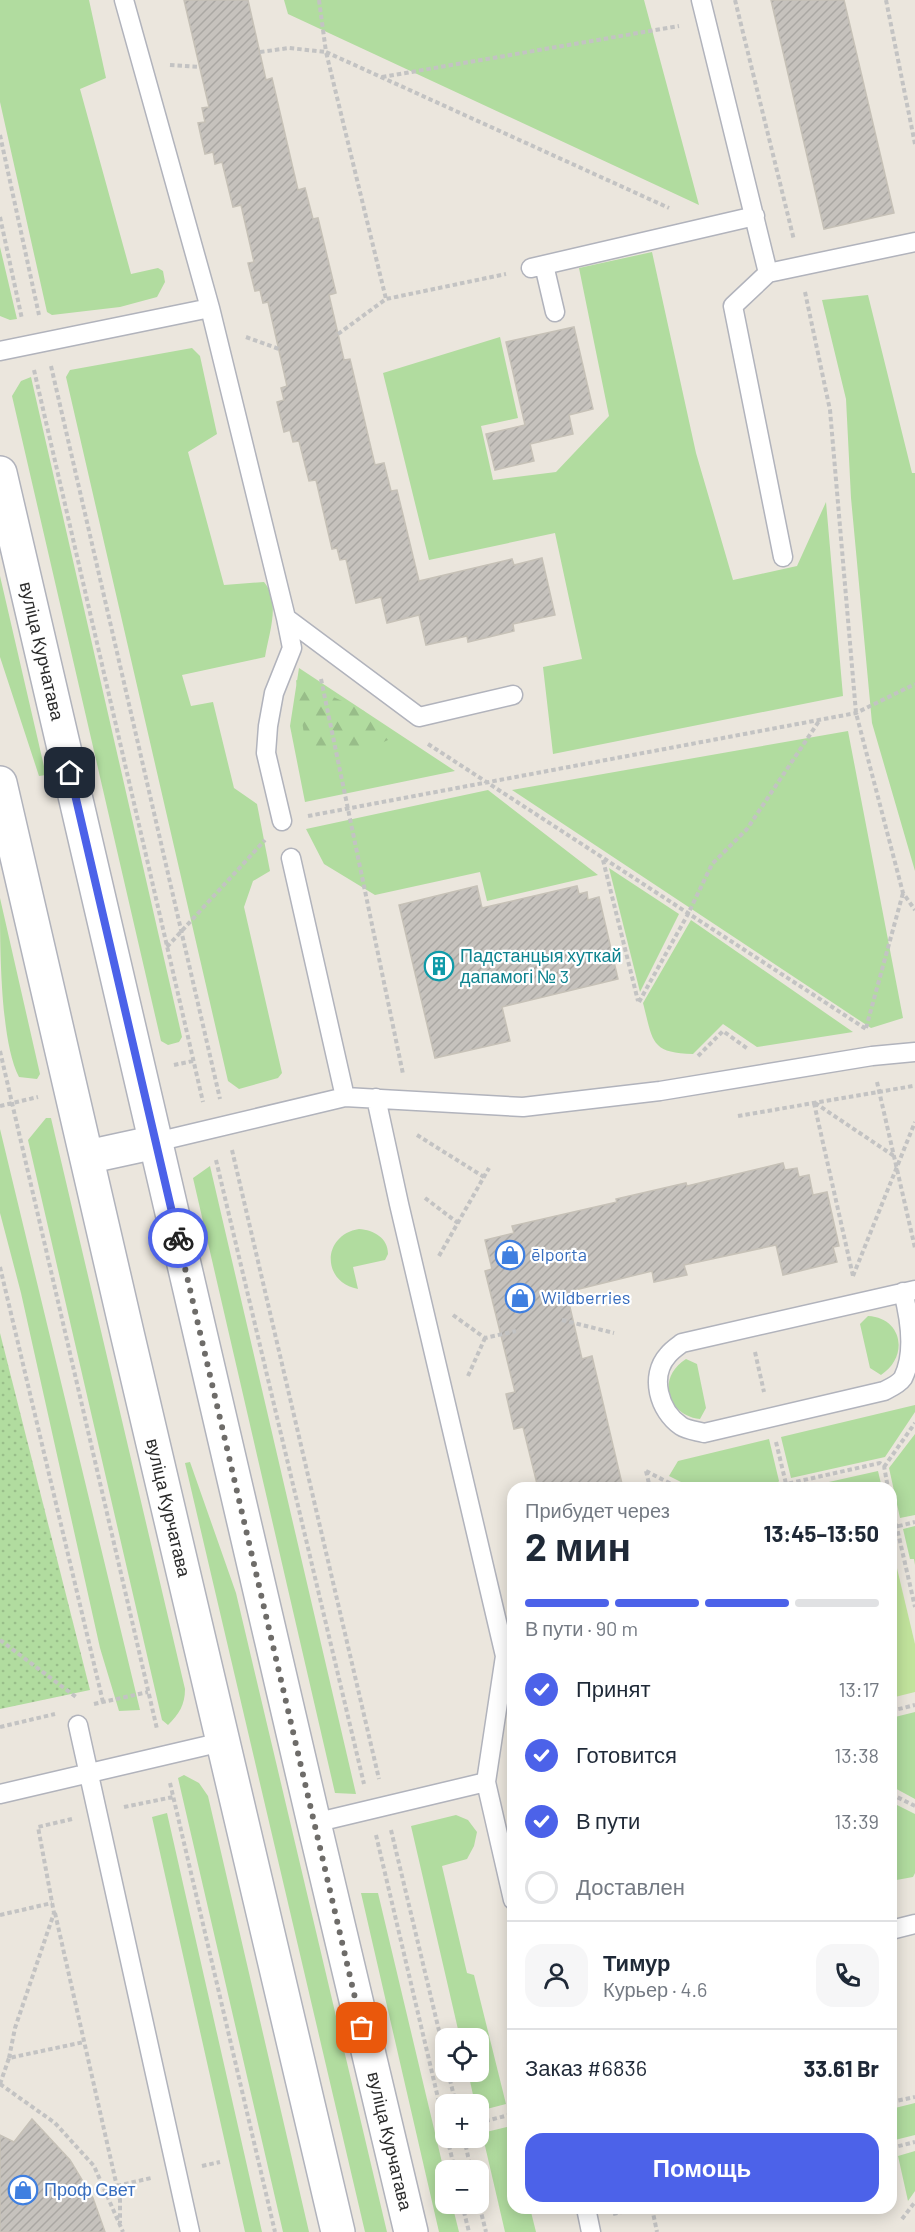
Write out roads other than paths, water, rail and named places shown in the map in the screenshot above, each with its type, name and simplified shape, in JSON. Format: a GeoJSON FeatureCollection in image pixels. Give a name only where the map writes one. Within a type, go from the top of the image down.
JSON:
{"type":"FeatureCollection","features":[{"type":"Feature","properties":{"kind":"main road","name":"вуліца Курчатава"},"geometry":{"type":"LineString","coordinates":[[0,473],[411,2232]]}},
{"type":"Feature","properties":{"kind":"main road","name":"вуліца Курчатава"},"geometry":{"type":"LineString","coordinates":[[0,783],[338,2232]]}},
{"type":"Feature","properties":{"kind":"main road"},"geometry":{"type":"LineString","coordinates":[[87,1156],[156,1142]]}},
{"type":"Feature","properties":{"kind":"lane"},"geometry":{"type":"LineString","coordinates":[[124,0],[210,308],[292,648],[273,693],[266,753],[282,821]]}},
{"type":"Feature","properties":{"kind":"lane"},"geometry":{"type":"LineString","coordinates":[[701,0],[768,273]]}},
{"type":"Feature","properties":{"kind":"lane"},"geometry":{"type":"LineString","coordinates":[[555,312],[538,267],[755,216]]}},
{"type":"Feature","properties":{"kind":"lane"},"geometry":{"type":"LineString","coordinates":[[783,558],[733,306],[768,273],[915,242]]}},
{"type":"Feature","properties":{"kind":"lane"},"geometry":{"type":"LineString","coordinates":[[0,351],[210,308]]}},
{"type":"Feature","properties":{"kind":"lane"},"geometry":{"type":"LineString","coordinates":[[286,618],[419,717],[513,696]]}},
{"type":"Feature","properties":{"kind":"lane"},"geometry":{"type":"LineString","coordinates":[[291,858],[345,1096]]}},
{"type":"Feature","properties":{"kind":"lane"},"geometry":{"type":"LineString","coordinates":[[156,1142],[345,1096],[523,1107],[660,1091],[872,1056],[915,1052]]}},
{"type":"Feature","properties":{"kind":"lane"},"geometry":{"type":"LineString","coordinates":[[376,1098],[505,1656],[486,1782],[507,1874]]}},
{"type":"Feature","properties":{"kind":"lane"},"geometry":{"type":"LineString","coordinates":[[909,1291],[913,1359],[903,1379],[884,1391],[704,1433],[682,1426],[667,1412],[658,1392],[658,1373],[666,1356],[682,1343],[909,1291]]}},
{"type":"Feature","properties":{"kind":"lane"},"geometry":{"type":"LineString","coordinates":[[78,1725],[190,2232]]}},
{"type":"Feature","properties":{"kind":"lane"},"geometry":{"type":"LineString","coordinates":[[0,1794],[222,1742]]}},
{"type":"Feature","properties":{"kind":"lane"},"geometry":{"type":"LineString","coordinates":[[314,1823],[486,1782]]}},
{"type":"Feature","properties":{"kind":"lane"},"geometry":{"type":"LineString","coordinates":[[897,1928],[915,1924]]}},
{"type":"Feature","properties":{"kind":"lane"},"geometry":{"type":"LineString","coordinates":[[587,2214],[591,2232]]}},
{"type":"Feature","properties":{"kind":"place","name":"Падстанцыя хуткай дапамогі № 3"},"geometry":{"type":"Point","coordinates":[439,966]}},
{"type":"Feature","properties":{"kind":"place","name":"ēlporta"},"geometry":{"type":"Point","coordinates":[510,1255]}},
{"type":"Feature","properties":{"kind":"place","name":"Wildberries"},"geometry":{"type":"Point","coordinates":[520,1298]}},
{"type":"Feature","properties":{"kind":"place","name":"Проф Свет"},"geometry":{"type":"Point","coordinates":[23,2190]}}]}
